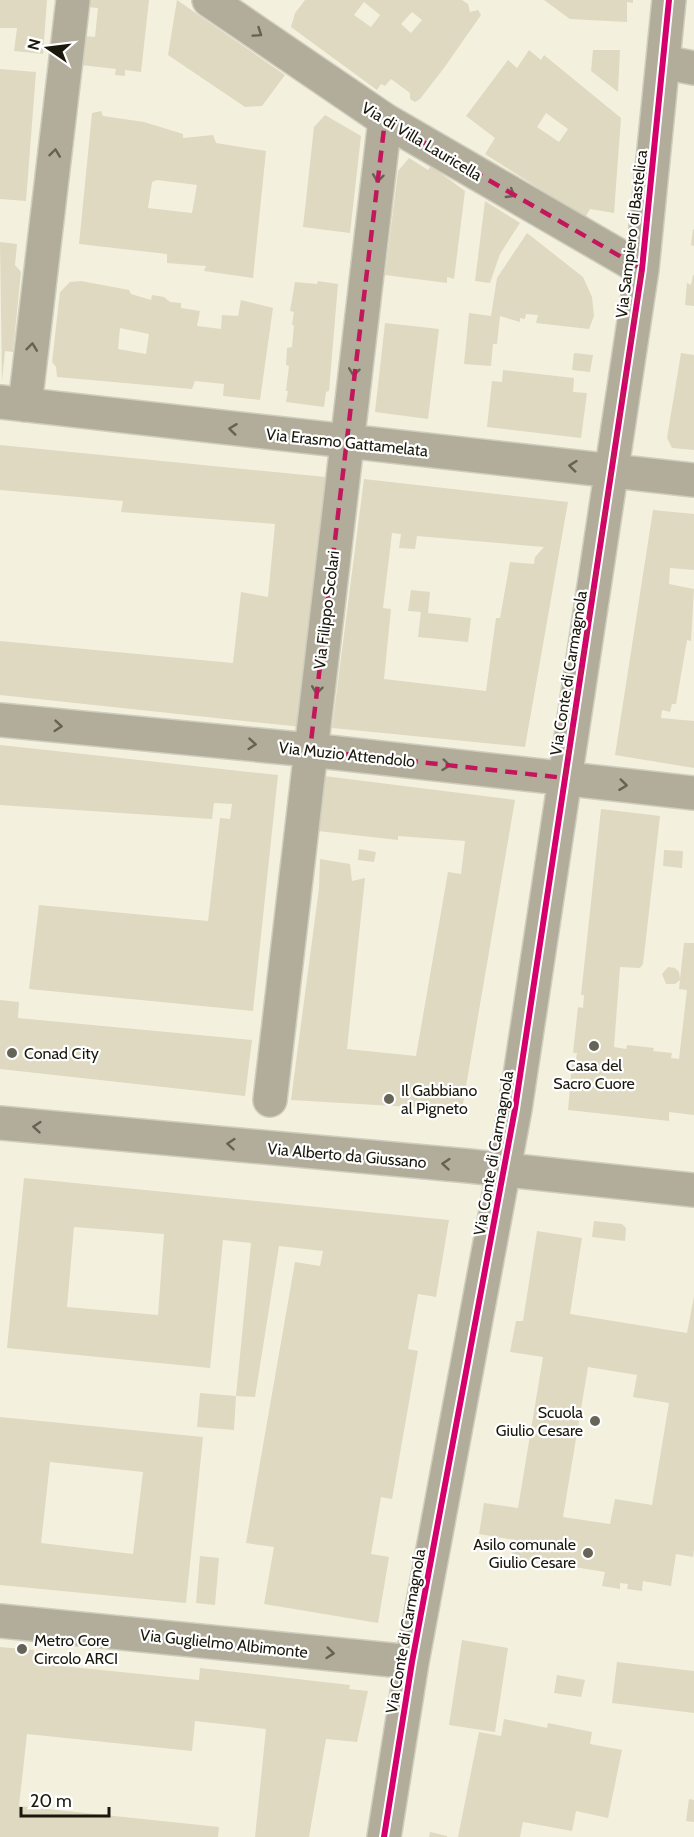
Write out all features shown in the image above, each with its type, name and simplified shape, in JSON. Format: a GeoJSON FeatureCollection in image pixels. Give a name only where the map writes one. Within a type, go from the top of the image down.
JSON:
{"type":"FeatureCollection","features":[{"type":"Feature","properties":{"kind":"street"},"geometry":{"type":"LineString","coordinates":[[12,404],[73,0]]}},
{"type":"Feature","properties":{"kind":"street","name":"Via di Villa Lauricella"},"geometry":{"type":"LineString","coordinates":[[209,0],[385,120],[642,269]]}},
{"type":"Feature","properties":{"kind":"street","name":"Via Sampiero di Bastelica"},"geometry":{"type":"LineString","coordinates":[[614,471],[642,269],[679,65],[669,0]]}},
{"type":"Feature","properties":{"kind":"street","name":"Via Filippo Scolari"},"geometry":{"type":"LineString","coordinates":[[270,1100],[385,120]]}},
{"type":"Feature","properties":{"kind":"street","name":"Via Erasmo Gattamelata"},"geometry":{"type":"LineString","coordinates":[[12,404],[694,480]]}},
{"type":"Feature","properties":{"kind":"street","name":"Via Conte di Carmagnola"},"geometry":{"type":"LineString","coordinates":[[384,1837],[412,1662],[505,1170],[614,471]]}},
{"type":"Feature","properties":{"kind":"street","name":"Via Muzio Attendolo"},"geometry":{"type":"LineString","coordinates":[[0,720],[310,750],[694,793]]}},
{"type":"Feature","properties":{"kind":"street","name":"Via Alberto da Giussano"},"geometry":{"type":"LineString","coordinates":[[0,1123],[694,1190]]}},
{"type":"Feature","properties":{"kind":"street","name":"Via Guglielmo Albimonte"},"geometry":{"type":"LineString","coordinates":[[0,1621],[412,1662]]}},
{"type":"Feature","properties":{"kind":"highlighted area"},"geometry":{"type":"Polygon","coordinates":[[[385,120],[642,269],[565,778],[310,750],[385,120]]]}},
{"type":"Feature","properties":{"kind":"building"},"geometry":{"type":"Polygon","coordinates":[[[0,0],[47,0],[43,54],[14,51],[17,28],[0,28],[0,0]]]}},
{"type":"Feature","properties":{"kind":"building"},"geometry":{"type":"Polygon","coordinates":[[[88,0],[149,0],[141,72],[125,70],[125,76],[115,75],[116,69],[81,65],[84,36],[95,37],[98,8],[87,7],[88,0]]]}},
{"type":"Feature","properties":{"kind":"building"},"geometry":{"type":"Polygon","coordinates":[[[177,0],[285,75],[262,106],[245,107],[168,55],[177,0]]]}},
{"type":"Feature","properties":{"kind":"building"},"geometry":{"type":"Polygon","coordinates":[[[305,0],[462,0],[468,4],[470,12],[478,10],[481,15],[444,68],[420,99],[415,102],[410,99],[410,93],[391,79],[385,86],[381,84],[377,90],[291,27],[295,13],[305,0]],[[364,2],[354,15],[371,27],[380,15],[364,2]],[[412,12],[401,24],[411,33],[422,20],[412,12]]]}},
{"type":"Feature","properties":{"kind":"building"},"geometry":{"type":"Polygon","coordinates":[[[544,0],[633,0],[633,3],[627,2],[627,22],[570,19],[544,0]]]}},
{"type":"Feature","properties":{"kind":"building"},"geometry":{"type":"Polygon","coordinates":[[[529,50],[541,60],[544,55],[621,118],[614,213],[590,209],[585,218],[485,154],[495,138],[466,116],[508,60],[517,68],[529,50]],[[546,113],[537,127],[559,142],[568,129],[546,113]]]}},
{"type":"Feature","properties":{"kind":"building"},"geometry":{"type":"Polygon","coordinates":[[[593,50],[620,50],[618,92],[591,71],[593,50]]]}},
{"type":"Feature","properties":{"kind":"building"},"geometry":{"type":"Polygon","coordinates":[[[0,69],[36,72],[26,201],[0,199],[0,69]]]}},
{"type":"Feature","properties":{"kind":"building"},"geometry":{"type":"Polygon","coordinates":[[[101,111],[103,116],[144,122],[183,134],[183,138],[213,135],[216,143],[266,151],[253,278],[204,271],[206,266],[167,263],[167,254],[79,244],[92,113],[101,111]],[[157,180],[152,182],[148,208],[192,213],[197,185],[157,180]]]}},
{"type":"Feature","properties":{"kind":"building"},"geometry":{"type":"Polygon","coordinates":[[[325,115],[361,136],[350,233],[303,227],[314,127],[325,115]]]}},
{"type":"Feature","properties":{"kind":"building"},"geometry":{"type":"Polygon","coordinates":[[[409,158],[428,170],[431,166],[465,191],[454,279],[447,277],[447,283],[385,275],[398,171],[409,158]]]}},
{"type":"Feature","properties":{"kind":"building"},"geometry":{"type":"Polygon","coordinates":[[[485,201],[520,223],[500,254],[490,283],[475,281],[485,201]]]}},
{"type":"Feature","properties":{"kind":"building"},"geometry":{"type":"Polygon","coordinates":[[[694,230],[694,246],[691,245],[694,230]]]}},
{"type":"Feature","properties":{"kind":"building"},"geometry":{"type":"Polygon","coordinates":[[[527,233],[583,277],[592,297],[594,316],[589,329],[536,323],[538,315],[526,314],[525,319],[520,318],[520,322],[500,316],[497,344],[493,344],[491,366],[464,364],[469,313],[491,316],[497,278],[527,233]]]}},
{"type":"Feature","properties":{"kind":"building"},"geometry":{"type":"Polygon","coordinates":[[[0,242],[17,244],[15,265],[21,272],[13,352],[5,351],[2,382],[0,242]]]}},
{"type":"Feature","properties":{"kind":"building"},"geometry":{"type":"Polygon","coordinates":[[[693,275],[694,306],[685,305],[687,283],[691,285],[693,275]]]}},
{"type":"Feature","properties":{"kind":"building"},"geometry":{"type":"Polygon","coordinates":[[[81,281],[129,290],[131,294],[151,300],[152,295],[164,297],[170,302],[181,303],[181,308],[200,311],[197,326],[221,329],[222,315],[238,316],[241,300],[273,308],[260,400],[223,396],[224,384],[195,381],[192,389],[57,377],[56,367],[52,362],[60,292],[70,282],[81,281]],[[120,328],[118,349],[146,354],[149,334],[120,328]]]}},
{"type":"Feature","properties":{"kind":"building"},"geometry":{"type":"Polygon","coordinates":[[[318,281],[338,284],[329,391],[326,392],[324,407],[286,402],[289,366],[286,365],[287,348],[292,347],[294,312],[290,311],[295,282],[317,284],[318,281]]]}},
{"type":"Feature","properties":{"kind":"building"},"geometry":{"type":"Polygon","coordinates":[[[385,323],[439,329],[428,419],[375,412],[385,323]]]}},
{"type":"Feature","properties":{"kind":"building"},"geometry":{"type":"Polygon","coordinates":[[[574,353],[593,355],[590,372],[572,370],[574,353]]]}},
{"type":"Feature","properties":{"kind":"building"},"geometry":{"type":"Polygon","coordinates":[[[681,353],[694,355],[694,450],[672,448],[667,438],[681,353]]]}},
{"type":"Feature","properties":{"kind":"building"},"geometry":{"type":"Polygon","coordinates":[[[503,370],[574,378],[573,392],[587,393],[581,438],[487,427],[492,381],[502,382],[503,370]]]}},
{"type":"Feature","properties":{"kind":"building"},"geometry":{"type":"Polygon","coordinates":[[[0,445],[326,477],[302,727],[0,695],[0,641],[233,663],[241,592],[268,597],[275,524],[121,512],[123,501],[0,490],[0,445]]]}},
{"type":"Feature","properties":{"kind":"building"},"geometry":{"type":"Polygon","coordinates":[[[364,479],[568,502],[525,747],[332,728],[364,479]],[[392,533],[383,608],[391,609],[384,679],[486,691],[496,618],[500,618],[510,562],[534,564],[535,557],[544,547],[417,536],[415,549],[399,548],[401,534],[392,533]]]}},
{"type":"Feature","properties":{"kind":"building"},"geometry":{"type":"Polygon","coordinates":[[[653,510],[694,514],[694,570],[670,568],[669,584],[694,589],[691,641],[687,640],[676,704],[672,704],[670,712],[662,710],[661,718],[694,721],[694,768],[615,755],[653,510]]]}},
{"type":"Feature","properties":{"kind":"building"},"geometry":{"type":"Polygon","coordinates":[[[411,590],[430,592],[428,613],[471,618],[468,642],[418,637],[421,612],[408,611],[411,590]]]}},
{"type":"Feature","properties":{"kind":"building"},"geometry":{"type":"Polygon","coordinates":[[[0,745],[278,775],[253,1011],[29,989],[39,905],[208,921],[220,818],[230,819],[232,804],[214,803],[212,819],[0,805],[0,745]]]}},
{"type":"Feature","properties":{"kind":"building"},"geometry":{"type":"Polygon","coordinates":[[[324,776],[515,800],[462,1110],[291,1100],[319,888],[320,859],[350,864],[352,881],[365,878],[347,1049],[416,1056],[448,872],[461,874],[465,841],[398,836],[398,840],[318,831],[324,776]]]}},
{"type":"Feature","properties":{"kind":"building"},"geometry":{"type":"Polygon","coordinates":[[[601,809],[660,816],[643,964],[640,968],[620,967],[614,1047],[626,1049],[627,1045],[654,1048],[653,1051],[672,1053],[671,1058],[679,1059],[687,990],[679,989],[680,980],[675,984],[666,984],[662,974],[668,967],[675,968],[679,972],[680,979],[684,943],[694,943],[694,1115],[669,1112],[669,1121],[568,1110],[572,1064],[575,1065],[577,1053],[573,1053],[578,1007],[583,1008],[584,995],[581,995],[601,809]]]}},
{"type":"Feature","properties":{"kind":"building"},"geometry":{"type":"Polygon","coordinates":[[[359,849],[376,852],[374,862],[358,860],[359,849]]]}},
{"type":"Feature","properties":{"kind":"building"},"geometry":{"type":"Polygon","coordinates":[[[664,850],[683,851],[682,868],[663,866],[664,850]]]}},
{"type":"Feature","properties":{"kind":"building"},"geometry":{"type":"Polygon","coordinates":[[[0,1000],[19,1002],[18,1018],[252,1040],[245,1096],[0,1069],[0,1000]]]}},
{"type":"Feature","properties":{"kind":"building"},"geometry":{"type":"Polygon","coordinates":[[[24,1178],[449,1220],[436,1297],[418,1294],[408,1349],[418,1351],[392,1499],[381,1497],[371,1554],[389,1557],[378,1623],[264,1604],[274,1547],[246,1543],[295,1262],[320,1266],[323,1251],[279,1246],[255,1397],[236,1396],[251,1243],[223,1240],[210,1368],[7,1348],[24,1178]],[[74,1227],[67,1307],[158,1315],[164,1234],[74,1227]]]}},
{"type":"Feature","properties":{"kind":"building"},"geometry":{"type":"Polygon","coordinates":[[[594,1221],[622,1224],[626,1228],[625,1241],[592,1237],[594,1221]]]}},
{"type":"Feature","properties":{"kind":"building"},"geometry":{"type":"Polygon","coordinates":[[[537,1231],[582,1238],[570,1314],[687,1333],[694,1296],[694,1550],[693,1557],[676,1554],[671,1586],[643,1581],[642,1591],[627,1589],[628,1584],[620,1583],[620,1589],[602,1586],[605,1572],[511,1557],[515,1540],[479,1534],[484,1503],[518,1508],[543,1357],[510,1352],[516,1321],[523,1321],[537,1231]],[[588,1367],[563,1517],[610,1524],[615,1499],[652,1505],[669,1403],[633,1397],[637,1375],[588,1367]]]}},
{"type":"Feature","properties":{"kind":"building"},"geometry":{"type":"Polygon","coordinates":[[[200,1393],[236,1396],[234,1430],[197,1427],[200,1393]]]}},
{"type":"Feature","properties":{"kind":"building"},"geometry":{"type":"Polygon","coordinates":[[[0,1417],[203,1437],[186,1603],[0,1585],[0,1417]],[[50,1462],[41,1543],[133,1554],[143,1472],[50,1462]]]}},
{"type":"Feature","properties":{"kind":"building"},"geometry":{"type":"Polygon","coordinates":[[[200,1556],[219,1558],[215,1605],[196,1603],[200,1556]]]}},
{"type":"Feature","properties":{"kind":"building"},"geometry":{"type":"Polygon","coordinates":[[[462,1640],[508,1648],[495,1732],[449,1725],[462,1640]]]}},
{"type":"Feature","properties":{"kind":"building"},"geometry":{"type":"Polygon","coordinates":[[[0,1647],[34,1650],[33,1663],[199,1680],[200,1668],[350,1685],[349,1689],[368,1691],[357,1742],[326,1739],[309,1837],[255,1837],[266,1729],[195,1721],[192,1751],[27,1734],[19,1806],[219,1827],[218,1837],[0,1837],[0,1647]]]}},
{"type":"Feature","properties":{"kind":"building"},"geometry":{"type":"Polygon","coordinates":[[[617,1662],[694,1671],[694,1713],[612,1703],[617,1662]]]}},
{"type":"Feature","properties":{"kind":"building"},"geometry":{"type":"Polygon","coordinates":[[[557,1675],[585,1680],[581,1697],[554,1693],[557,1675]]]}},
{"type":"Feature","properties":{"kind":"building"},"geometry":{"type":"Polygon","coordinates":[[[504,1719],[547,1728],[548,1723],[592,1732],[590,1744],[622,1750],[608,1818],[576,1811],[572,1831],[523,1822],[520,1837],[458,1837],[479,1732],[501,1736],[504,1719]]]}},
{"type":"Feature","properties":{"kind":"building"},"geometry":{"type":"Polygon","coordinates":[[[689,1799],[694,1800],[694,1822],[686,1821],[689,1799]]]}},
{"type":"Feature","properties":{"kind":"building"},"geometry":{"type":"Polygon","coordinates":[[[430,1832],[447,1836],[447,1837],[429,1837],[430,1832]]]}},
{"type":"Feature","properties":{"kind":"cycle path"},"geometry":{"type":"LineString","coordinates":[[384,1837],[412,1662],[515,1109],[642,269],[669,0]]}},
{"type":"Feature","properties":{"kind":"place","name":"Casa del Sacro Cuore"},"geometry":{"type":"Point","coordinates":[594,1046]}},
{"type":"Feature","properties":{"kind":"place","name":"Conad City"},"geometry":{"type":"Point","coordinates":[12,1053]}},
{"type":"Feature","properties":{"kind":"place","name":"Il Gabbiano al Pigneto"},"geometry":{"type":"Point","coordinates":[389,1099]}},
{"type":"Feature","properties":{"kind":"place","name":"Scuola Giulio Cesare"},"geometry":{"type":"Point","coordinates":[595,1421]}},
{"type":"Feature","properties":{"kind":"place","name":"Asilo comunale Giulio Cesare"},"geometry":{"type":"Point","coordinates":[588,1553]}},
{"type":"Feature","properties":{"kind":"place","name":"Metro Core Circolo ARCI"},"geometry":{"type":"Point","coordinates":[22,1649]}}]}
